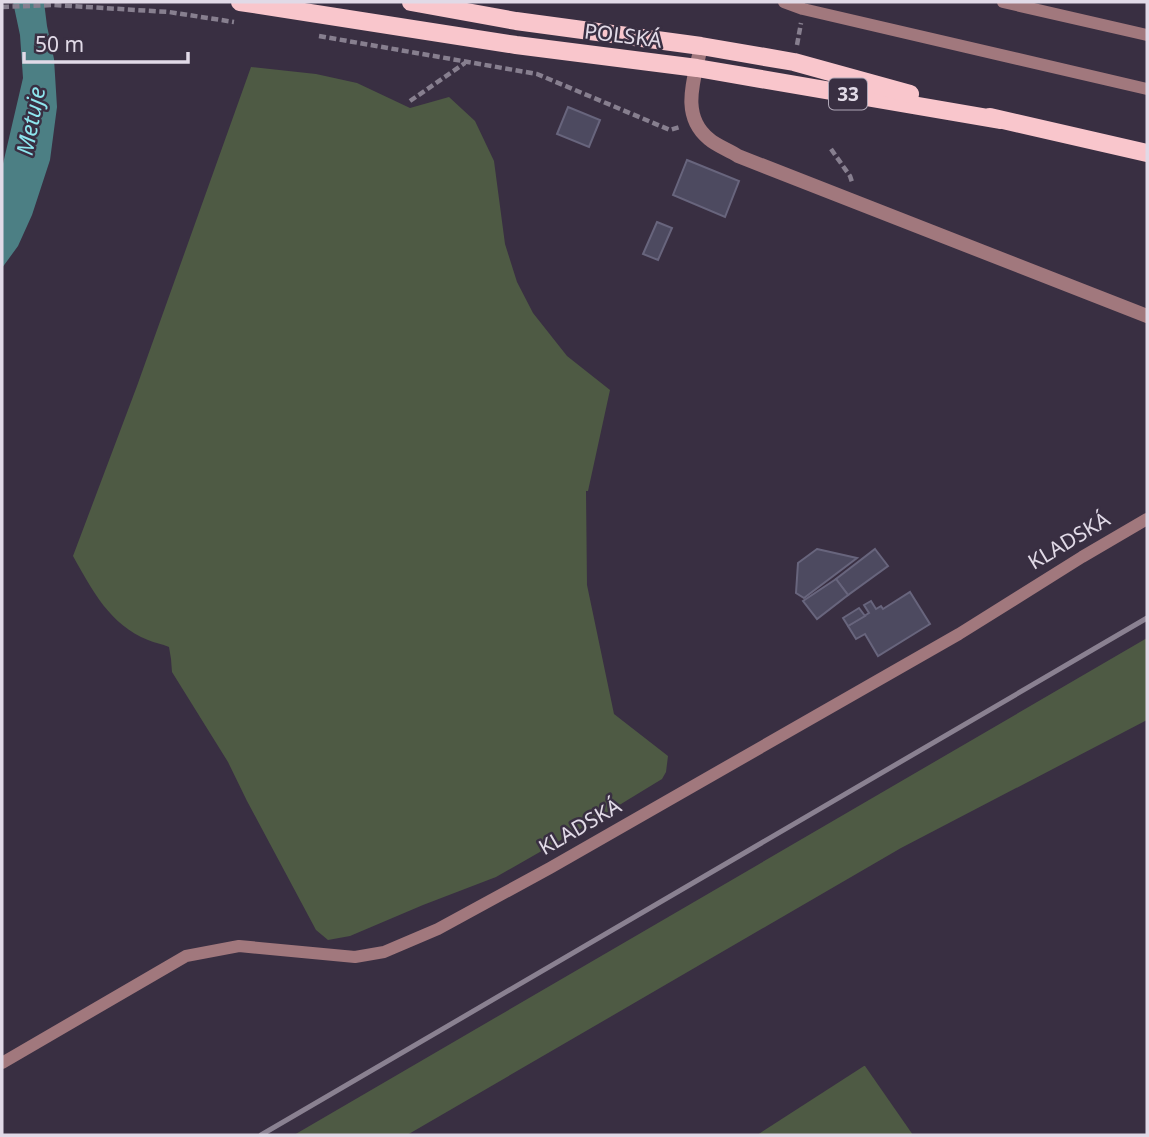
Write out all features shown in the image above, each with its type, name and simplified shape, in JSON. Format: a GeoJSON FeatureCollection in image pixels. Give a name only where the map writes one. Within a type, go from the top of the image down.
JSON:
{"type":"FeatureCollection","features":[{"type":"Feature","properties":{"kind":"main road","name":"POLSKÁ"},"geometry":{"type":"LineString","coordinates":[[240,2],[478,40],[697,68],[999,120],[1147,153]]}},
{"type":"Feature","properties":{"kind":"main road","name":"POLSKÁ"},"geometry":{"type":"LineString","coordinates":[[411,2],[530,23],[701,46],[794,62],[999,120]]}},
{"type":"Feature","properties":{"kind":"street"},"geometry":{"type":"LineString","coordinates":[[701,46],[690,99],[695,122],[709,139],[738,156],[1147,316]]}},
{"type":"Feature","properties":{"kind":"lane"},"geometry":{"type":"LineString","coordinates":[[784,2],[803,9],[1147,89]]}},
{"type":"Feature","properties":{"kind":"lane"},"geometry":{"type":"LineString","coordinates":[[1003,2],[1147,35]]}},
{"type":"Feature","properties":{"kind":"lane","name":"KLADSKÁ"},"geometry":{"type":"LineString","coordinates":[[2,1063],[186,956],[239,946],[355,957],[384,952],[438,929],[550,868],[947,640],[1147,519]]}},
{"type":"Feature","properties":{"kind":"path"},"geometry":{"type":"LineString","coordinates":[[2,7],[54,5],[169,12],[235,22]]}},
{"type":"Feature","properties":{"kind":"path"},"geometry":{"type":"LineString","coordinates":[[312,35],[537,74],[670,130],[695,122]]}},
{"type":"Feature","properties":{"kind":"path"},"geometry":{"type":"LineString","coordinates":[[410,100],[466,62]]}},
{"type":"Feature","properties":{"kind":"path"},"geometry":{"type":"LineString","coordinates":[[831,149],[850,176],[858,203]]}},
{"type":"Feature","properties":{"kind":"shaded area"},"geometry":{"type":"Polygon","coordinates":[[[251,67],[316,74],[357,83],[410,108],[449,97],[475,121],[494,161],[505,244],[517,282],[533,313],[567,356],[610,390],[586,491],[587,585],[614,714],[668,756],[666,772],[662,779],[496,877],[350,936],[328,940],[316,930],[228,762],[172,672],[169,647],[135,633],[113,616],[95,594],[73,556],[251,67]]]}},
{"type":"Feature","properties":{"kind":"shaded area"},"geometry":{"type":"Polygon","coordinates":[[[1147,638],[1147,720],[901,848],[407,1135],[294,1135],[1147,638]]]}},
{"type":"Feature","properties":{"kind":"shaded area"},"geometry":{"type":"Polygon","coordinates":[[[864,1066],[913,1135],[757,1135],[864,1066]]]}},
{"type":"Feature","properties":{"kind":"water","name":"Metuje"},"geometry":{"type":"Polygon","coordinates":[[[13,2],[44,2],[54,59],[57,107],[50,160],[32,215],[18,246],[2,268],[2,168],[23,78],[20,35],[13,2]]]}},
{"type":"Feature","properties":{"kind":"building"},"geometry":{"type":"Polygon","coordinates":[[[568,107],[600,120],[589,147],[557,134],[568,107]]]}},
{"type":"Feature","properties":{"kind":"building"},"geometry":{"type":"Polygon","coordinates":[[[687,160],[739,181],[725,217],[673,195],[687,160]]]}},
{"type":"Feature","properties":{"kind":"building"},"geometry":{"type":"Polygon","coordinates":[[[657,222],[672,228],[658,260],[643,254],[657,222]]]}},
{"type":"Feature","properties":{"kind":"building"},"geometry":{"type":"Polygon","coordinates":[[[817,549],[857,558],[804,598],[796,593],[798,563],[817,549]]]}},
{"type":"Feature","properties":{"kind":"building"},"geometry":{"type":"Polygon","coordinates":[[[875,549],[888,566],[848,595],[836,579],[875,549]]]}},
{"type":"Feature","properties":{"kind":"building"},"geometry":{"type":"Polygon","coordinates":[[[836,579],[848,595],[817,619],[803,601],[836,579]]]}},
{"type":"Feature","properties":{"kind":"building"},"geometry":{"type":"Polygon","coordinates":[[[910,592],[930,624],[878,656],[865,634],[856,639],[848,626],[869,613],[864,605],[871,601],[876,609],[881,606],[883,609],[910,592]]]}},
{"type":"Feature","properties":{"kind":"building"},"geometry":{"type":"Polygon","coordinates":[[[859,608],[865,616],[848,626],[843,618],[859,608]]]}},
{"type":"Feature","properties":{"kind":"railway"},"geometry":{"type":"LineString","coordinates":[[261,1135],[1147,618]]}}]}
